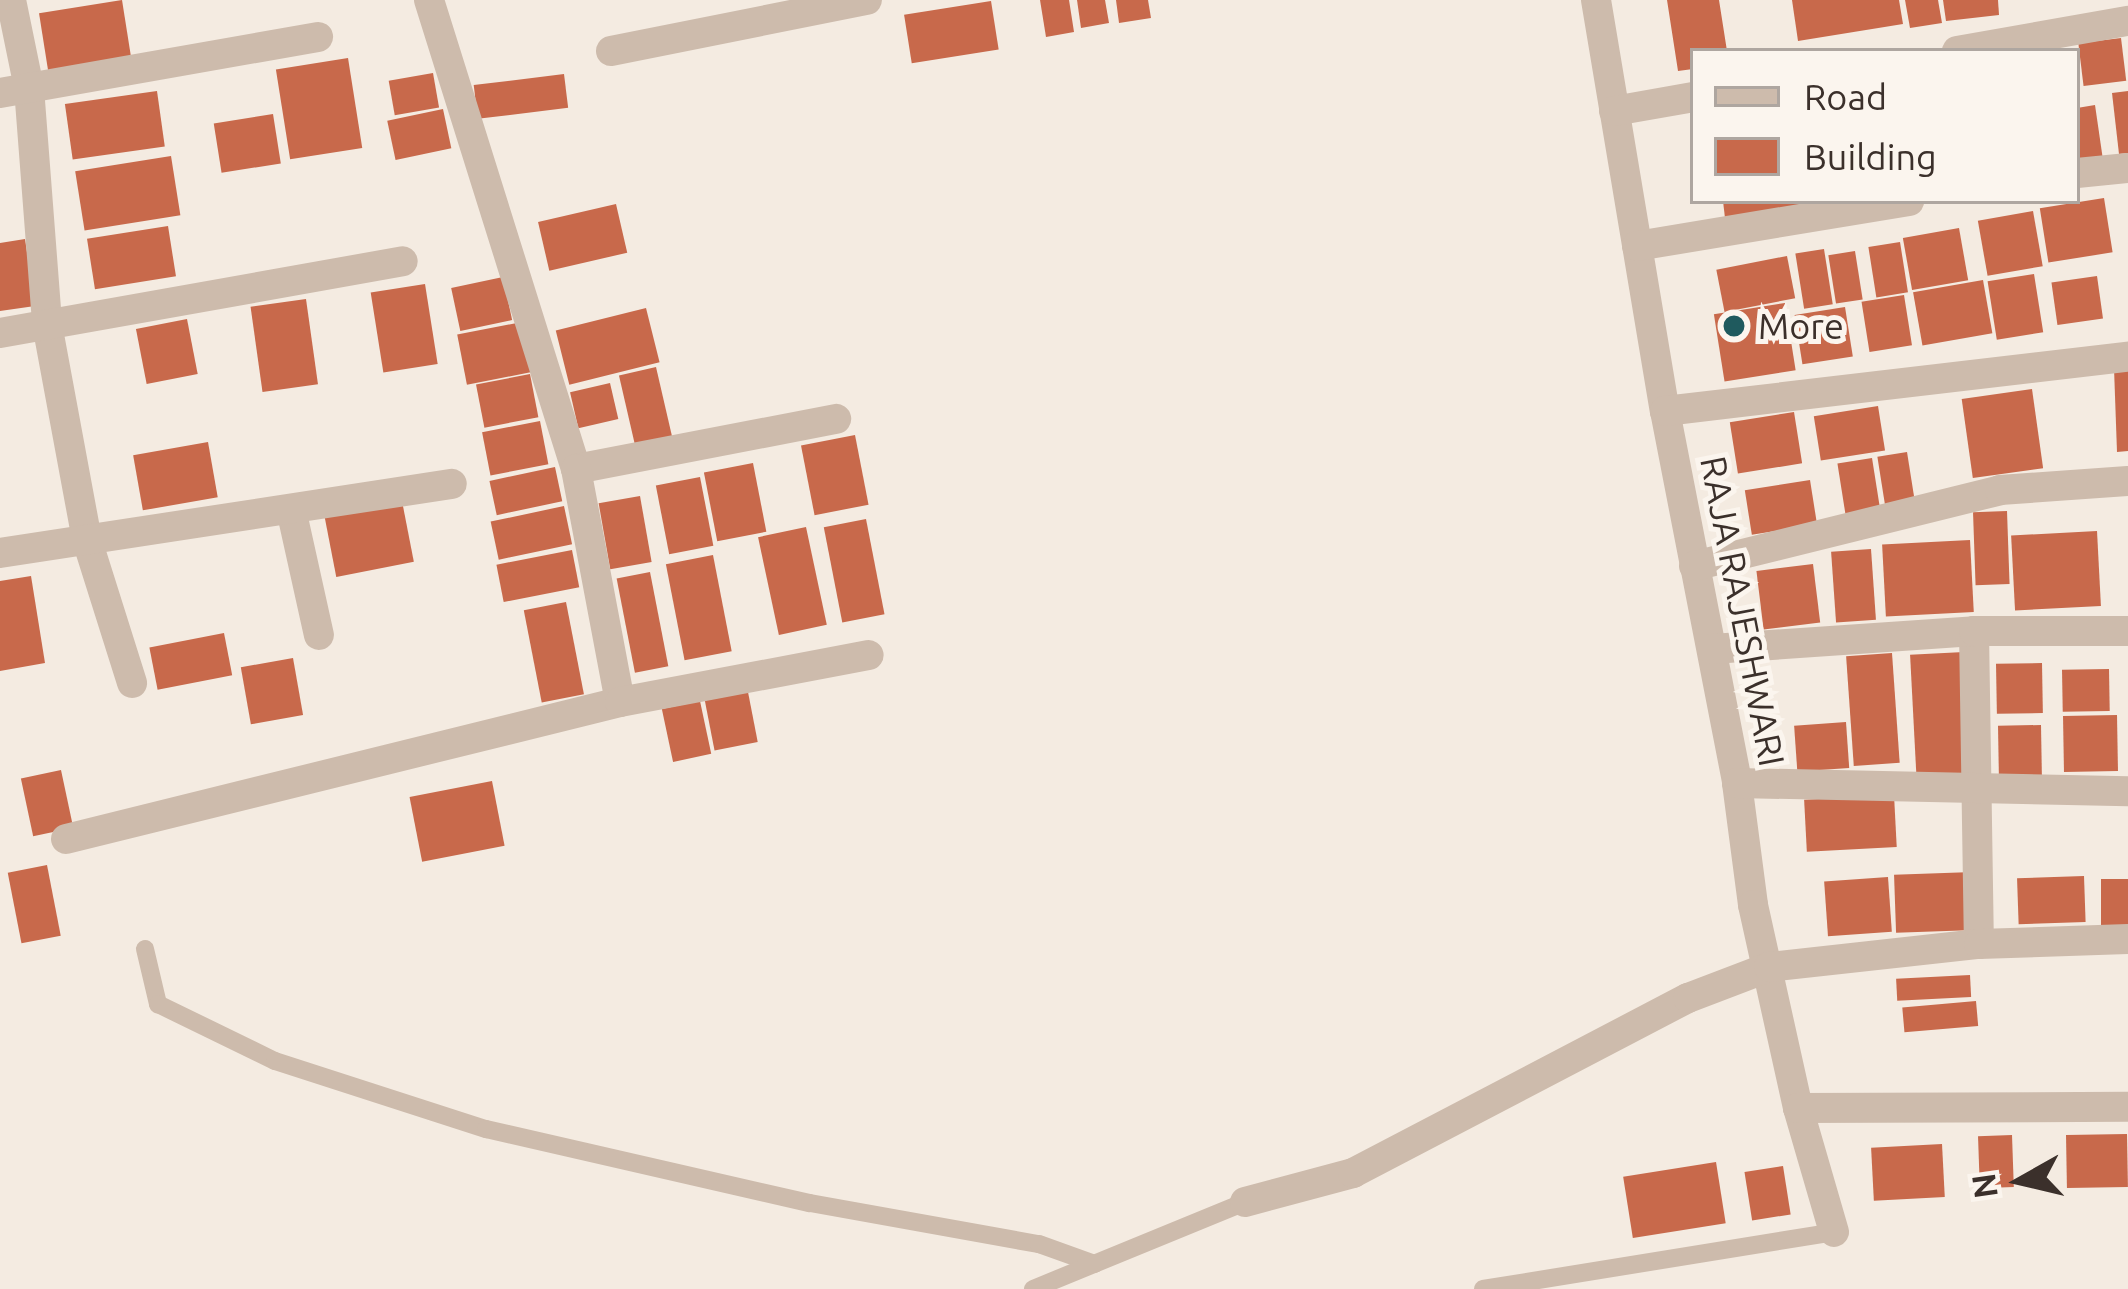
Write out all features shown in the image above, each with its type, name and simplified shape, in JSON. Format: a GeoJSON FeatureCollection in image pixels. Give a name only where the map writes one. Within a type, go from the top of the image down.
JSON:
{"type":"FeatureCollection","features":[{"type":"Feature","properties":{"kind":"street"},"geometry":{"type":"LineString","coordinates":[[11,0],[14,91],[47,324],[87,540],[131,683]]}},
{"type":"Feature","properties":{"kind":"street"},"geometry":{"type":"LineString","coordinates":[[429,0],[577,470],[620,702]]}},
{"type":"Feature","properties":{"kind":"street","name":"RAJA RAJESHWARI"},"geometry":{"type":"LineString","coordinates":[[1596,0],[1665,411],[1737,783],[1754,905],[1798,1108],[1834,1232]]}},
{"type":"Feature","properties":{"kind":"street"},"geometry":{"type":"LineString","coordinates":[[611,51],[849,2]]}},
{"type":"Feature","properties":{"kind":"street"},"geometry":{"type":"LineString","coordinates":[[1974,48],[2128,21]]}},
{"type":"Feature","properties":{"kind":"street"},"geometry":{"type":"LineString","coordinates":[[14,91],[318,37]]}},
{"type":"Feature","properties":{"kind":"street"},"geometry":{"type":"LineString","coordinates":[[1615,111],[1690,98]]}},
{"type":"Feature","properties":{"kind":"street"},"geometry":{"type":"LineString","coordinates":[[2080,173],[2128,168]]}},
{"type":"Feature","properties":{"kind":"street"},"geometry":{"type":"LineString","coordinates":[[1637,246],[1891,204]]}},
{"type":"Feature","properties":{"kind":"street"},"geometry":{"type":"LineString","coordinates":[[0,333],[403,261]]}},
{"type":"Feature","properties":{"kind":"street"},"geometry":{"type":"LineString","coordinates":[[1665,411],[2128,357]]}},
{"type":"Feature","properties":{"kind":"street"},"geometry":{"type":"LineString","coordinates":[[577,470],[836,419]]}},
{"type":"Feature","properties":{"kind":"street"},"geometry":{"type":"LineString","coordinates":[[1694,566],[2000,490],[2128,481]]}},
{"type":"Feature","properties":{"kind":"street"},"geometry":{"type":"LineString","coordinates":[[0,553],[452,484]]}},
{"type":"Feature","properties":{"kind":"street"},"geometry":{"type":"LineString","coordinates":[[292,509],[320,635]]}},
{"type":"Feature","properties":{"kind":"street"},"geometry":{"type":"LineString","coordinates":[[1712,649],[1974,632],[2128,631]]}},
{"type":"Feature","properties":{"kind":"street"},"geometry":{"type":"LineString","coordinates":[[1974,632],[1979,944]]}},
{"type":"Feature","properties":{"kind":"street"},"geometry":{"type":"LineString","coordinates":[[65,839],[620,702],[869,656]]}},
{"type":"Feature","properties":{"kind":"street"},"geometry":{"type":"LineString","coordinates":[[1737,783],[1979,792],[2128,791]]}},
{"type":"Feature","properties":{"kind":"street"},"geometry":{"type":"LineString","coordinates":[[1245,1202],[1353,1173],[1688,998],[1769,967],[1979,944],[2128,939]]}},
{"type":"Feature","properties":{"kind":"street"},"geometry":{"type":"LineString","coordinates":[[1798,1108],[2128,1107]]}},
{"type":"Feature","properties":{"kind":"lane"},"geometry":{"type":"LineString","coordinates":[[145,950],[158,1004],[275,1061],[487,1129],[809,1203],[1040,1244],[1095,1264]]}},
{"type":"Feature","properties":{"kind":"lane"},"geometry":{"type":"LineString","coordinates":[[1033,1289],[1245,1202]]}},
{"type":"Feature","properties":{"kind":"lane"},"geometry":{"type":"LineString","coordinates":[[1483,1289],[1834,1232]]}},
{"type":"Feature","properties":{"kind":"building"},"geometry":{"type":"Polygon","coordinates":[[[122,0],[132,60],[49,73],[39,13],[122,0]]]}},
{"type":"Feature","properties":{"kind":"building"},"geometry":{"type":"Polygon","coordinates":[[[1040,0],[1069,0],[1074,32],[1046,37],[1040,0]]]}},
{"type":"Feature","properties":{"kind":"building"},"geometry":{"type":"Polygon","coordinates":[[[1077,0],[1105,0],[1109,23],[1081,28],[1077,0]]]}},
{"type":"Feature","properties":{"kind":"building"},"geometry":{"type":"Polygon","coordinates":[[[1116,0],[1148,0],[1151,18],[1119,23],[1116,0]]]}},
{"type":"Feature","properties":{"kind":"building"},"geometry":{"type":"Polygon","coordinates":[[[1667,0],[1719,0],[1727,48],[1690,48],[1690,69],[1678,71],[1667,0]]]}},
{"type":"Feature","properties":{"kind":"building"},"geometry":{"type":"Polygon","coordinates":[[[1792,0],[1899,0],[1903,24],[1798,41],[1792,0]]]}},
{"type":"Feature","properties":{"kind":"building"},"geometry":{"type":"Polygon","coordinates":[[[1905,0],[1938,0],[1942,23],[1910,28],[1905,0]]]}},
{"type":"Feature","properties":{"kind":"building"},"geometry":{"type":"Polygon","coordinates":[[[1943,0],[1998,0],[1999,15],[1946,21],[1943,0]]]}},
{"type":"Feature","properties":{"kind":"building"},"geometry":{"type":"Polygon","coordinates":[[[991,1],[999,49],[912,63],[904,15],[991,1]]]}},
{"type":"Feature","properties":{"kind":"building"},"geometry":{"type":"Polygon","coordinates":[[[2121,38],[2126,81],[2084,86],[2078,43],[2121,38]]]}},
{"type":"Feature","properties":{"kind":"building"},"geometry":{"type":"Polygon","coordinates":[[[348,58],[362,148],[290,159],[276,69],[348,58]]]}},
{"type":"Feature","properties":{"kind":"building"},"geometry":{"type":"Polygon","coordinates":[[[433,73],[439,107],[395,115],[389,81],[433,73]]]}},
{"type":"Feature","properties":{"kind":"building"},"geometry":{"type":"Polygon","coordinates":[[[564,74],[568,108],[478,119],[474,85],[564,74]]]}},
{"type":"Feature","properties":{"kind":"building"},"geometry":{"type":"Polygon","coordinates":[[[157,91],[165,146],[73,159],[65,104],[157,91]]]}},
{"type":"Feature","properties":{"kind":"building"},"geometry":{"type":"Polygon","coordinates":[[[2128,91],[2128,153],[2119,154],[2112,93],[2128,91]]]}},
{"type":"Feature","properties":{"kind":"building"},"geometry":{"type":"Polygon","coordinates":[[[2095,105],[2103,160],[2080,163],[2080,108],[2095,105]]]}},
{"type":"Feature","properties":{"kind":"building"},"geometry":{"type":"Polygon","coordinates":[[[443,109],[451,148],[396,160],[387,121],[443,109]]]}},
{"type":"Feature","properties":{"kind":"building"},"geometry":{"type":"Polygon","coordinates":[[[273,114],[281,163],[222,173],[214,123],[273,114]]]}},
{"type":"Feature","properties":{"kind":"building"},"geometry":{"type":"Polygon","coordinates":[[[171,156],[180,215],[85,230],[75,171],[171,156]]]}},
{"type":"Feature","properties":{"kind":"building"},"geometry":{"type":"Polygon","coordinates":[[[2104,198],[2113,252],[2048,262],[2040,208],[2104,198]]]}},
{"type":"Feature","properties":{"kind":"building"},"geometry":{"type":"Polygon","coordinates":[[[616,204],[627,253],[549,271],[538,222],[616,204]]]}},
{"type":"Feature","properties":{"kind":"building"},"geometry":{"type":"Polygon","coordinates":[[[1723,204],[1804,204],[1804,205],[1725,218],[1723,204]]]}},
{"type":"Feature","properties":{"kind":"building"},"geometry":{"type":"Polygon","coordinates":[[[2033,211],[2043,266],[1988,276],[1978,221],[2033,211]]]}},
{"type":"Feature","properties":{"kind":"building"},"geometry":{"type":"Polygon","coordinates":[[[168,226],[176,276],[95,289],[87,239],[168,226]]]}},
{"type":"Feature","properties":{"kind":"building"},"geometry":{"type":"Polygon","coordinates":[[[1959,228],[1968,280],[1912,290],[1903,238],[1959,228]]]}},
{"type":"Feature","properties":{"kind":"building"},"geometry":{"type":"Polygon","coordinates":[[[25,239],[35,306],[0,311],[0,243],[25,239]]]}},
{"type":"Feature","properties":{"kind":"building"},"geometry":{"type":"Polygon","coordinates":[[[1900,242],[1908,292],[1876,297],[1868,247],[1900,242]]]}},
{"type":"Feature","properties":{"kind":"building"},"geometry":{"type":"Polygon","coordinates":[[[1824,249],[1833,304],[1804,309],[1795,254],[1824,249]]]}},
{"type":"Feature","properties":{"kind":"building"},"geometry":{"type":"Polygon","coordinates":[[[1855,251],[1863,299],[1836,304],[1828,255],[1855,251]]]}},
{"type":"Feature","properties":{"kind":"building"},"geometry":{"type":"Polygon","coordinates":[[[1787,256],[1795,298],[1725,312],[1716,270],[1787,256]]]}},
{"type":"Feature","properties":{"kind":"building"},"geometry":{"type":"Polygon","coordinates":[[[2034,274],[2043,332],[1997,340],[1988,281],[2034,274]]]}},
{"type":"Feature","properties":{"kind":"building"},"geometry":{"type":"Polygon","coordinates":[[[2097,276],[2103,319],[2057,325],[2051,282],[2097,276]]]}},
{"type":"Feature","properties":{"kind":"building"},"geometry":{"type":"Polygon","coordinates":[[[503,277],[512,320],[460,331],[451,288],[503,277]]]}},
{"type":"Feature","properties":{"kind":"building"},"geometry":{"type":"Polygon","coordinates":[[[1983,280],[1992,333],[1922,346],[1913,292],[1983,280]]]}},
{"type":"Feature","properties":{"kind":"building"},"geometry":{"type":"Polygon","coordinates":[[[425,284],[438,364],[383,373],[371,293],[425,284]]]}},
{"type":"Feature","properties":{"kind":"building"},"geometry":{"type":"Polygon","coordinates":[[[1904,295],[1912,345],[1870,352],[1862,302],[1904,295]]]}},
{"type":"Feature","properties":{"kind":"building"},"geometry":{"type":"Polygon","coordinates":[[[306,299],[318,384],[263,392],[251,307],[306,299]]]}},
{"type":"Feature","properties":{"kind":"building"},"geometry":{"type":"Polygon","coordinates":[[[1785,303],[1796,370],[1725,381],[1714,314],[1785,303]]]}},
{"type":"Feature","properties":{"kind":"building"},"geometry":{"type":"Polygon","coordinates":[[[1845,307],[1853,356],[1802,364],[1795,315],[1845,307]]]}},
{"type":"Feature","properties":{"kind":"building"},"geometry":{"type":"Polygon","coordinates":[[[646,308],[660,362],[569,385],[556,330],[646,308]]]}},
{"type":"Feature","properties":{"kind":"building"},"geometry":{"type":"Polygon","coordinates":[[[187,319],[198,374],[147,384],[136,329],[187,319]]]}},
{"type":"Feature","properties":{"kind":"building"},"geometry":{"type":"Polygon","coordinates":[[[522,322],[532,372],[467,385],[457,335],[522,322]]]}},
{"type":"Feature","properties":{"kind":"building"},"geometry":{"type":"Polygon","coordinates":[[[656,367],[673,440],[636,449],[619,376],[656,367]]]}},
{"type":"Feature","properties":{"kind":"building"},"geometry":{"type":"Polygon","coordinates":[[[2114,368],[2128,368],[2128,451],[2117,452],[2114,368]]]}},
{"type":"Feature","properties":{"kind":"building"},"geometry":{"type":"Polygon","coordinates":[[[530,374],[538,417],[484,428],[476,384],[530,374]]]}},
{"type":"Feature","properties":{"kind":"building"},"geometry":{"type":"Polygon","coordinates":[[[610,383],[618,419],[578,428],[570,392],[610,383]]]}},
{"type":"Feature","properties":{"kind":"building"},"geometry":{"type":"Polygon","coordinates":[[[2032,389],[2043,468],[1973,478],[1962,399],[2032,389]]]}},
{"type":"Feature","properties":{"kind":"building"},"geometry":{"type":"Polygon","coordinates":[[[1878,406],[1885,450],[1821,461],[1814,416],[1878,406]]]}},
{"type":"Feature","properties":{"kind":"building"},"geometry":{"type":"Polygon","coordinates":[[[1794,412],[1802,463],[1738,474],[1730,422],[1794,412]]]}},
{"type":"Feature","properties":{"kind":"building"},"geometry":{"type":"Polygon","coordinates":[[[540,421],[548,464],[490,475],[482,432],[540,421]]]}},
{"type":"Feature","properties":{"kind":"building"},"geometry":{"type":"Polygon","coordinates":[[[855,435],[869,505],[815,515],[801,445],[855,435]]]}},
{"type":"Feature","properties":{"kind":"building"},"geometry":{"type":"Polygon","coordinates":[[[208,442],[218,497],[143,510],[133,455],[208,442]]]}},
{"type":"Feature","properties":{"kind":"building"},"geometry":{"type":"Polygon","coordinates":[[[1907,452],[1915,503],[1886,508],[1877,457],[1907,452]]]}},
{"type":"Feature","properties":{"kind":"building"},"geometry":{"type":"Polygon","coordinates":[[[1872,458],[1880,511],[1846,517],[1837,463],[1872,458]]]}},
{"type":"Feature","properties":{"kind":"building"},"geometry":{"type":"Polygon","coordinates":[[[753,463],[766,532],[717,541],[704,473],[753,463]]]}},
{"type":"Feature","properties":{"kind":"building"},"geometry":{"type":"Polygon","coordinates":[[[555,467],[562,501],[497,515],[489,481],[555,467]]]}},
{"type":"Feature","properties":{"kind":"building"},"geometry":{"type":"Polygon","coordinates":[[[700,477],[713,546],[669,554],[656,486],[700,477]]]}},
{"type":"Feature","properties":{"kind":"building"},"geometry":{"type":"Polygon","coordinates":[[[1810,480],[1817,524],[1752,535],[1745,490],[1810,480]]]}},
{"type":"Feature","properties":{"kind":"building"},"geometry":{"type":"Polygon","coordinates":[[[640,496],[652,562],[610,569],[599,503],[640,496]]]}},
{"type":"Feature","properties":{"kind":"building"},"geometry":{"type":"Polygon","coordinates":[[[402,501],[414,562],[336,577],[324,516],[402,501]]]}},
{"type":"Feature","properties":{"kind":"building"},"geometry":{"type":"Polygon","coordinates":[[[564,506],[572,544],[499,560],[491,522],[564,506]]]}},
{"type":"Feature","properties":{"kind":"building"},"geometry":{"type":"Polygon","coordinates":[[[2007,511],[2010,584],[1976,585],[1973,512],[2007,511]]]}},
{"type":"Feature","properties":{"kind":"building"},"geometry":{"type":"Polygon","coordinates":[[[866,519],[885,614],[842,622],[824,527],[866,519]]]}},
{"type":"Feature","properties":{"kind":"building"},"geometry":{"type":"Polygon","coordinates":[[[806,527],[827,625],[779,635],[758,537],[806,527]]]}},
{"type":"Feature","properties":{"kind":"building"},"geometry":{"type":"Polygon","coordinates":[[[2097,531],[2101,606],[2015,610],[2011,536],[2097,531]]]}},
{"type":"Feature","properties":{"kind":"building"},"geometry":{"type":"Polygon","coordinates":[[[1970,540],[1974,612],[1886,617],[1882,545],[1970,540]]]}},
{"type":"Feature","properties":{"kind":"building"},"geometry":{"type":"Polygon","coordinates":[[[1871,549],[1876,620],[1836,623],[1831,552],[1871,549]]]}},
{"type":"Feature","properties":{"kind":"building"},"geometry":{"type":"Polygon","coordinates":[[[572,550],[579,587],[504,602],[496,565],[572,550]]]}},
{"type":"Feature","properties":{"kind":"building"},"geometry":{"type":"Polygon","coordinates":[[[713,555],[732,651],[685,660],[666,564],[713,555]]]}},
{"type":"Feature","properties":{"kind":"building"},"geometry":{"type":"Polygon","coordinates":[[[1813,564],[1820,623],[1764,630],[1756,571],[1813,564]]]}},
{"type":"Feature","properties":{"kind":"building"},"geometry":{"type":"Polygon","coordinates":[[[650,572],[668,666],[635,673],[617,578],[650,572]]]}},
{"type":"Feature","properties":{"kind":"building"},"geometry":{"type":"Polygon","coordinates":[[[31,576],[45,663],[0,671],[0,581],[31,576]]]}},
{"type":"Feature","properties":{"kind":"building"},"geometry":{"type":"Polygon","coordinates":[[[566,602],[584,694],[542,702],[524,610],[566,602]]]}},
{"type":"Feature","properties":{"kind":"building"},"geometry":{"type":"Polygon","coordinates":[[[224,633],[232,675],[158,690],[149,648],[224,633]]]}},
{"type":"Feature","properties":{"kind":"building"},"geometry":{"type":"Polygon","coordinates":[[[1964,652],[1970,773],[1916,776],[1910,655],[1964,652]]]}},
{"type":"Feature","properties":{"kind":"building"},"geometry":{"type":"Polygon","coordinates":[[[1892,653],[1900,763],[1854,766],[1846,656],[1892,653]]]}},
{"type":"Feature","properties":{"kind":"building"},"geometry":{"type":"Polygon","coordinates":[[[293,658],[303,715],[251,724],[241,667],[293,658]]]}},
{"type":"Feature","properties":{"kind":"building"},"geometry":{"type":"Polygon","coordinates":[[[2042,663],[2043,713],[1997,714],[1996,664],[2042,663]]]}},
{"type":"Feature","properties":{"kind":"building"},"geometry":{"type":"Polygon","coordinates":[[[2109,669],[2110,711],[2063,712],[2062,670],[2109,669]]]}},
{"type":"Feature","properties":{"kind":"building"},"geometry":{"type":"Polygon","coordinates":[[[748,692],[758,742],[715,750],[705,700],[748,692]]]}},
{"type":"Feature","properties":{"kind":"building"},"geometry":{"type":"Polygon","coordinates":[[[700,701],[711,754],[673,762],[662,709],[700,701]]]}},
{"type":"Feature","properties":{"kind":"building"},"geometry":{"type":"Polygon","coordinates":[[[2117,715],[2118,771],[2064,772],[2063,716],[2117,715]]]}},
{"type":"Feature","properties":{"kind":"building"},"geometry":{"type":"Polygon","coordinates":[[[1846,722],[1849,768],[1797,772],[1794,726],[1846,722]]]}},
{"type":"Feature","properties":{"kind":"building"},"geometry":{"type":"Polygon","coordinates":[[[2041,725],[2042,777],[1999,778],[1998,726],[2041,725]]]}},
{"type":"Feature","properties":{"kind":"building"},"geometry":{"type":"Polygon","coordinates":[[[61,770],[73,828],[33,836],[21,779],[61,770]]]}},
{"type":"Feature","properties":{"kind":"building"},"geometry":{"type":"Polygon","coordinates":[[[492,781],[505,846],[422,862],[410,797],[492,781]]]}},
{"type":"Feature","properties":{"kind":"building"},"geometry":{"type":"Polygon","coordinates":[[[1894,795],[1897,847],[1807,852],[1804,800],[1894,795]]]}},
{"type":"Feature","properties":{"kind":"building"},"geometry":{"type":"Polygon","coordinates":[[[47,865],[61,936],[21,943],[8,873],[47,865]]]}},
{"type":"Feature","properties":{"kind":"building"},"geometry":{"type":"Polygon","coordinates":[[[1973,872],[1975,930],[1896,933],[1894,875],[1973,872]]]}},
{"type":"Feature","properties":{"kind":"building"},"geometry":{"type":"Polygon","coordinates":[[[2084,876],[2086,922],[2019,924],[2017,878],[2084,876]]]}},
{"type":"Feature","properties":{"kind":"building"},"geometry":{"type":"Polygon","coordinates":[[[1888,877],[1892,932],[1828,936],[1824,881],[1888,877]]]}},
{"type":"Feature","properties":{"kind":"building"},"geometry":{"type":"Polygon","coordinates":[[[2101,879],[2128,879],[2128,928],[2101,928],[2101,879]]]}},
{"type":"Feature","properties":{"kind":"building"},"geometry":{"type":"Polygon","coordinates":[[[1970,975],[1971,997],[1897,1001],[1896,979],[1970,975]]]}},
{"type":"Feature","properties":{"kind":"building"},"geometry":{"type":"Polygon","coordinates":[[[1976,1001],[1978,1026],[1904,1032],[1902,1007],[1976,1001]]]}},
{"type":"Feature","properties":{"kind":"building"},"geometry":{"type":"Polygon","coordinates":[[[2127,1134],[2128,1187],[2067,1188],[2066,1135],[2127,1134]]]}},
{"type":"Feature","properties":{"kind":"building"},"geometry":{"type":"Polygon","coordinates":[[[2012,1135],[2014,1187],[1980,1188],[1978,1136],[2012,1135]]]}},
{"type":"Feature","properties":{"kind":"building"},"geometry":{"type":"Polygon","coordinates":[[[1942,1144],[1945,1197],[1874,1201],[1871,1148],[1942,1144]]]}},
{"type":"Feature","properties":{"kind":"building"},"geometry":{"type":"Polygon","coordinates":[[[1716,1162],[1726,1223],[1633,1238],[1623,1177],[1716,1162]]]}},
{"type":"Feature","properties":{"kind":"building"},"geometry":{"type":"Polygon","coordinates":[[[1783,1166],[1791,1214],[1752,1220],[1744,1172],[1783,1166]]]}},
{"type":"Feature","properties":{"kind":"place","name":"More"},"geometry":{"type":"Point","coordinates":[1734,326]}}]}
